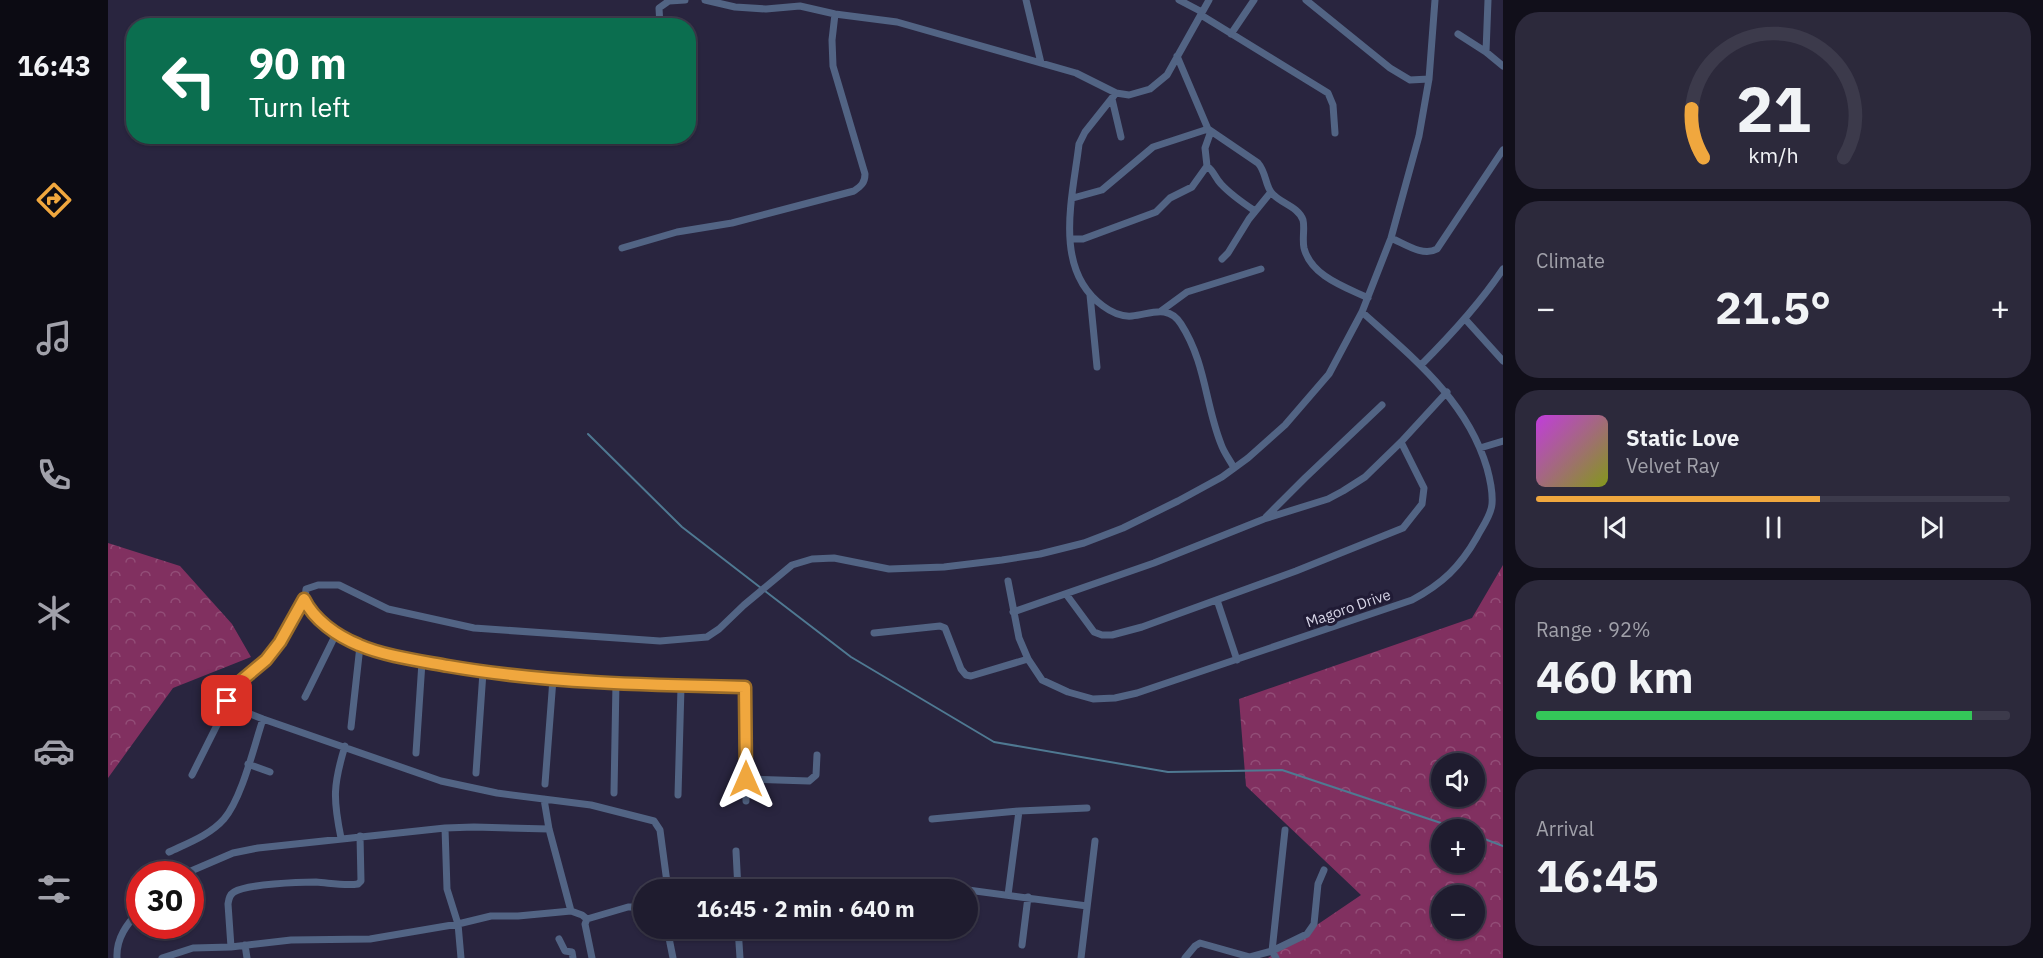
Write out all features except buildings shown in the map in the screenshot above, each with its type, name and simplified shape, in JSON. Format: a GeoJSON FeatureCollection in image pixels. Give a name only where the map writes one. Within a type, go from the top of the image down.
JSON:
{"type":"FeatureCollection","features":[{"type":"Feature","properties":{"kind":"street"},"geometry":{"type":"LineString","coordinates":[[659,18],[658,8],[669,1],[685,0]]}},
{"type":"Feature","properties":{"kind":"street"},"geometry":{"type":"LineString","coordinates":[[705,0],[735,7],[766,9],[800,6],[835,14],[897,22],[1081,75],[1114,96],[1129,95],[1150,89],[1167,75],[1209,0]]}},
{"type":"Feature","properties":{"kind":"street"},"geometry":{"type":"LineString","coordinates":[[1026,0],[1041,63]]}},
{"type":"Feature","properties":{"kind":"street"},"geometry":{"type":"LineString","coordinates":[[1179,0],[1328,93],[1333,105],[1335,133]]}},
{"type":"Feature","properties":{"kind":"street"},"geometry":{"type":"LineString","coordinates":[[1232,34],[1254,0]]}},
{"type":"Feature","properties":{"kind":"street"},"geometry":{"type":"LineString","coordinates":[[1306,0],[1390,68],[1410,80],[1429,79]]}},
{"type":"Feature","properties":{"kind":"street"},"geometry":{"type":"LineString","coordinates":[[667,879],[660,830],[654,820],[591,806],[497,793],[441,781],[263,719],[230,706],[225,696],[266,660],[280,642],[304,599],[306,590],[318,585],[339,585],[388,609],[474,628],[660,641],[707,637],[792,566],[812,559],[834,558],[889,568],[944,567],[1041,554],[1084,543],[1123,528],[1178,501],[1234,468],[1286,425],[1329,374],[1362,312],[1391,238],[1419,136],[1429,79],[1435,0]]}},
{"type":"Feature","properties":{"kind":"street"},"geometry":{"type":"LineString","coordinates":[[1486,52],[1488,0]]}},
{"type":"Feature","properties":{"kind":"street"},"geometry":{"type":"LineString","coordinates":[[622,248],[676,232],[732,222],[854,191],[862,185],[865,181],[865,174],[833,66],[832,40],[835,14]]}},
{"type":"Feature","properties":{"kind":"street"},"geometry":{"type":"LineString","coordinates":[[1458,34],[1503,66]]}},
{"type":"Feature","properties":{"kind":"street"},"geometry":{"type":"LineString","coordinates":[[1177,56],[1209,130],[1258,163],[1271,192],[1298,212],[1303,220],[1304,247],[1309,259],[1323,275],[1368,298]]}},
{"type":"Feature","properties":{"kind":"street"},"geometry":{"type":"LineString","coordinates":[[1114,96],[1121,137]]}},
{"type":"Feature","properties":{"kind":"street"},"geometry":{"type":"LineString","coordinates":[[1114,96],[1085,132],[1079,144],[1070,239],[1076,270],[1090,295],[1111,311],[1130,316],[1161,310],[1188,292],[1261,269]]}},
{"type":"Feature","properties":{"kind":"street"},"geometry":{"type":"LineString","coordinates":[[1070,239],[1083,239],[1156,212],[1170,198],[1192,187],[1207,166],[1205,148],[1209,130]]}},
{"type":"Feature","properties":{"kind":"street"},"geometry":{"type":"LineString","coordinates":[[1073,198],[1102,190],[1153,147],[1209,130]]}},
{"type":"Feature","properties":{"kind":"street"},"geometry":{"type":"LineString","coordinates":[[1391,238],[1423,252],[1437,249],[1503,150]]}},
{"type":"Feature","properties":{"kind":"street"},"geometry":{"type":"LineString","coordinates":[[1207,166],[1214,171],[1218,181],[1227,191],[1255,211]]}},
{"type":"Feature","properties":{"kind":"street"},"geometry":{"type":"LineString","coordinates":[[1222,260],[1255,211],[1271,192]]}},
{"type":"Feature","properties":{"kind":"street"},"geometry":{"type":"LineString","coordinates":[[1421,365],[1466,320],[1503,269]]}},
{"type":"Feature","properties":{"kind":"street"},"geometry":{"type":"LineString","coordinates":[[1090,295],[1097,367]]}},
{"type":"Feature","properties":{"kind":"street"},"geometry":{"type":"LineString","coordinates":[[1161,310],[1170,312],[1181,324],[1196,355],[1204,376],[1220,444],[1234,468]]}},
{"type":"Feature","properties":{"kind":"street"},"geometry":{"type":"LineString","coordinates":[[1092,316],[1111,311]]}},
{"type":"Feature","properties":{"kind":"street","name":"Magoro Drive"},"geometry":{"type":"LineString","coordinates":[[1008,581],[1019,638],[1028,659],[1042,680],[1068,692],[1093,699],[1115,698],[1137,693],[1412,600],[1435,588],[1464,560],[1490,514],[1492,504],[1489,477],[1480,448],[1466,420],[1447,392],[1421,365],[1362,312]]}},
{"type":"Feature","properties":{"kind":"street"},"geometry":{"type":"LineString","coordinates":[[1466,320],[1503,361]]}},
{"type":"Feature","properties":{"kind":"street"},"geometry":{"type":"LineString","coordinates":[[1013,612],[1154,563],[1264,519],[1328,499],[1365,477],[1447,392]]}},
{"type":"Feature","properties":{"kind":"street"},"geometry":{"type":"LineString","coordinates":[[1264,519],[1382,405]]}},
{"type":"Feature","properties":{"kind":"street"},"geometry":{"type":"LineString","coordinates":[[1480,448],[1503,441]]}},
{"type":"Feature","properties":{"kind":"street"},"geometry":{"type":"LineString","coordinates":[[1065,594],[1094,632],[1112,635],[1142,627],[1296,571],[1403,528],[1422,504],[1424,488],[1401,442]]}},
{"type":"Feature","properties":{"kind":"street"},"geometry":{"type":"LineString","coordinates":[[304,599],[310,611],[336,634],[360,646],[422,662],[483,672],[553,679],[681,687],[745,687],[746,801]]}},
{"type":"Feature","properties":{"kind":"street"},"geometry":{"type":"LineString","coordinates":[[1217,600],[1237,660]]}},
{"type":"Feature","properties":{"kind":"street"},"geometry":{"type":"LineString","coordinates":[[874,633],[940,626],[945,628],[961,669],[966,675],[1028,659]]}},
{"type":"Feature","properties":{"kind":"street"},"geometry":{"type":"LineString","coordinates":[[305,697],[336,634]]}},
{"type":"Feature","properties":{"kind":"street"},"geometry":{"type":"LineString","coordinates":[[351,728],[360,646]]}},
{"type":"Feature","properties":{"kind":"street"},"geometry":{"type":"LineString","coordinates":[[416,753],[422,662]]}},
{"type":"Feature","properties":{"kind":"street"},"geometry":{"type":"LineString","coordinates":[[476,773],[483,672]]}},
{"type":"Feature","properties":{"kind":"street"},"geometry":{"type":"LineString","coordinates":[[545,784],[553,679]]}},
{"type":"Feature","properties":{"kind":"street"},"geometry":{"type":"LineString","coordinates":[[614,793],[616,682]]}},
{"type":"Feature","properties":{"kind":"street"},"geometry":{"type":"LineString","coordinates":[[678,795],[681,687]]}},
{"type":"Feature","properties":{"kind":"street"},"geometry":{"type":"LineString","coordinates":[[192,775],[217,725],[230,706]]}},
{"type":"Feature","properties":{"kind":"street"},"geometry":{"type":"LineString","coordinates":[[169,852],[201,837],[224,819],[239,791],[263,719]]}},
{"type":"Feature","properties":{"kind":"street"},"geometry":{"type":"LineString","coordinates":[[341,838],[334,798],[334,783],[345,746]]}},
{"type":"Feature","properties":{"kind":"street"},"geometry":{"type":"LineString","coordinates":[[746,779],[809,781],[816,775],[817,755]]}},
{"type":"Feature","properties":{"kind":"street"},"geometry":{"type":"LineString","coordinates":[[248,764],[270,772]]}},
{"type":"Feature","properties":{"kind":"street"},"geometry":{"type":"LineString","coordinates":[[544,799],[549,829],[571,911]]}},
{"type":"Feature","properties":{"kind":"street"},"geometry":{"type":"LineString","coordinates":[[932,819],[1087,808]]}},
{"type":"Feature","properties":{"kind":"street"},"geometry":{"type":"LineString","coordinates":[[1008,895],[1019,812]]}},
{"type":"Feature","properties":{"kind":"street"},"geometry":{"type":"LineString","coordinates":[[204,866],[241,850],[341,838],[445,828],[549,829]]}},
{"type":"Feature","properties":{"kind":"street"},"geometry":{"type":"LineString","coordinates":[[445,828],[447,889],[458,924],[460,958]]}},
{"type":"Feature","properties":{"kind":"street"},"geometry":{"type":"LineString","coordinates":[[1274,955],[1286,830]]}},
{"type":"Feature","properties":{"kind":"street"},"geometry":{"type":"LineString","coordinates":[[231,947],[228,904],[232,893],[245,888],[313,882],[358,884],[361,881],[360,836]]}},
{"type":"Feature","properties":{"kind":"street"},"geometry":{"type":"LineString","coordinates":[[1081,958],[1095,841]]}},
{"type":"Feature","properties":{"kind":"street"},"geometry":{"type":"LineString","coordinates":[[736,851],[737,879]]}},
{"type":"Feature","properties":{"kind":"street"},"geometry":{"type":"LineString","coordinates":[[1185,958],[1200,943],[1249,957],[1274,955],[1311,931],[1314,924],[1318,884],[1324,870]]}},
{"type":"Feature","properties":{"kind":"street"},"geometry":{"type":"LineString","coordinates":[[978,891],[1087,906]]}},
{"type":"Feature","properties":{"kind":"street"},"geometry":{"type":"LineString","coordinates":[[1023,945],[1028,897]]}},
{"type":"Feature","properties":{"kind":"street"},"geometry":{"type":"LineString","coordinates":[[587,919],[633,907]]}},
{"type":"Feature","properties":{"kind":"street"},"geometry":{"type":"LineString","coordinates":[[162,958],[193,948],[306,940],[370,939],[492,916],[571,911],[587,919]]}},
{"type":"Feature","properties":{"kind":"street"},"geometry":{"type":"LineString","coordinates":[[587,919],[585,924],[592,958]]}},
{"type":"Feature","properties":{"kind":"street"},"geometry":{"type":"LineString","coordinates":[[117,958],[119,941],[126,926]]}},
{"type":"Feature","properties":{"kind":"street"},"geometry":{"type":"LineString","coordinates":[[559,939],[565,951],[572,952],[573,958]]}},
{"type":"Feature","properties":{"kind":"street"},"geometry":{"type":"LineString","coordinates":[[669,939],[673,958]]}},
{"type":"Feature","properties":{"kind":"street"},"geometry":{"type":"LineString","coordinates":[[739,939],[740,958]]}},
{"type":"Feature","properties":{"kind":"street"},"geometry":{"type":"LineString","coordinates":[[245,945],[247,958]]}},
{"type":"Feature","properties":{"kind":"green space"},"geometry":{"type":"Polygon","coordinates":[[[108,543],[180,566],[232,624],[251,657],[173,688],[108,778],[108,543]]]}},
{"type":"Feature","properties":{"kind":"green space"},"geometry":{"type":"Polygon","coordinates":[[[1503,565],[1503,958],[1268,958],[1361,895],[1246,786],[1239,699],[1472,618],[1503,565]]]}},
{"type":"Feature","properties":{"kind":"waterway"},"geometry":{"type":"LineString","coordinates":[[588,434],[682,527],[761,588]]}},
{"type":"Feature","properties":{"kind":"waterway"},"geometry":{"type":"LineString","coordinates":[[765,591],[851,657],[994,742],[1168,772],[1282,770],[1431,820]]}},
{"type":"Feature","properties":{"kind":"waterway"},"geometry":{"type":"LineString","coordinates":[[1485,839],[1503,846]]}},
{"type":"Feature","properties":{"kind":"route"},"geometry":{"type":"LineString","coordinates":[[227,701],[225,696],[229,691],[266,660],[280,642],[304,599],[310,611],[336,634],[360,646],[422,662],[483,672],[553,679],[681,687],[745,687],[746,779]]}}]}
